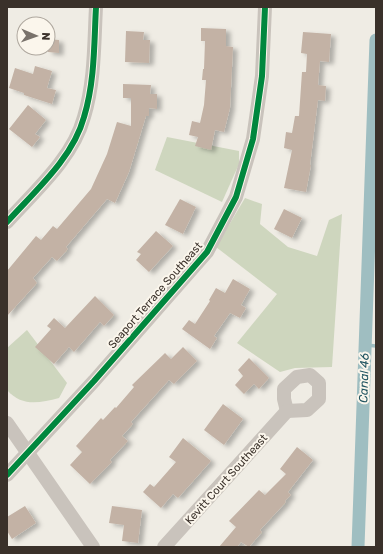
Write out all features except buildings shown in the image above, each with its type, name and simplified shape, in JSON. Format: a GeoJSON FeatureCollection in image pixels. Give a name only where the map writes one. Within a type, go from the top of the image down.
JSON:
{"type":"FeatureCollection","features":[{"type":"Feature","properties":{"kind":"street"},"geometry":{"type":"LineString","coordinates":[[7,222],[54,170],[74,141],[84,118],[91,87],[96,7]]}},
{"type":"Feature","properties":{"kind":"street","name":"Seaport Terrace Southeast"},"geometry":{"type":"LineString","coordinates":[[7,475],[94,381],[207,252],[236,198],[253,139],[262,76],[265,7]]}},
{"type":"Feature","properties":{"kind":"street","name":"Kevitt Court Southeast"},"geometry":{"type":"LineString","coordinates":[[164,547],[287,411]]}},
{"type":"Feature","properties":{"kind":"street"},"geometry":{"type":"LineString","coordinates":[[7,424],[93,547]]}},
{"type":"Feature","properties":{"kind":"green space"},"geometry":{"type":"Polygon","coordinates":[[[167,137],[239,151],[239,164],[222,202],[155,170],[167,137]]]}},
{"type":"Feature","properties":{"kind":"green space"},"geometry":{"type":"Polygon","coordinates":[[[245,198],[262,204],[260,224],[288,247],[317,256],[329,220],[342,214],[332,367],[295,368],[280,372],[237,343],[277,294],[216,247],[245,198]]]}},
{"type":"Feature","properties":{"kind":"green space"},"geometry":{"type":"Polygon","coordinates":[[[27,330],[67,383],[59,398],[31,402],[19,399],[7,390],[7,348],[27,330]]]}},
{"type":"Feature","properties":{"kind":"waterway","name":"Canal 46"},"geometry":{"type":"LineString","coordinates":[[358,547],[376,40]]}},
{"type":"Feature","properties":{"kind":"waterway"},"geometry":{"type":"LineString","coordinates":[[365,345],[376,346]]}},
{"type":"Feature","properties":{"kind":"cycle path"},"geometry":{"type":"LineString","coordinates":[[7,222],[52,173],[62,160],[79,132],[88,103],[90,90],[96,7]]}},
{"type":"Feature","properties":{"kind":"cycle path"},"geometry":{"type":"LineString","coordinates":[[7,475],[94,381],[207,252],[236,197],[253,139],[262,76],[265,7]]}}]}
